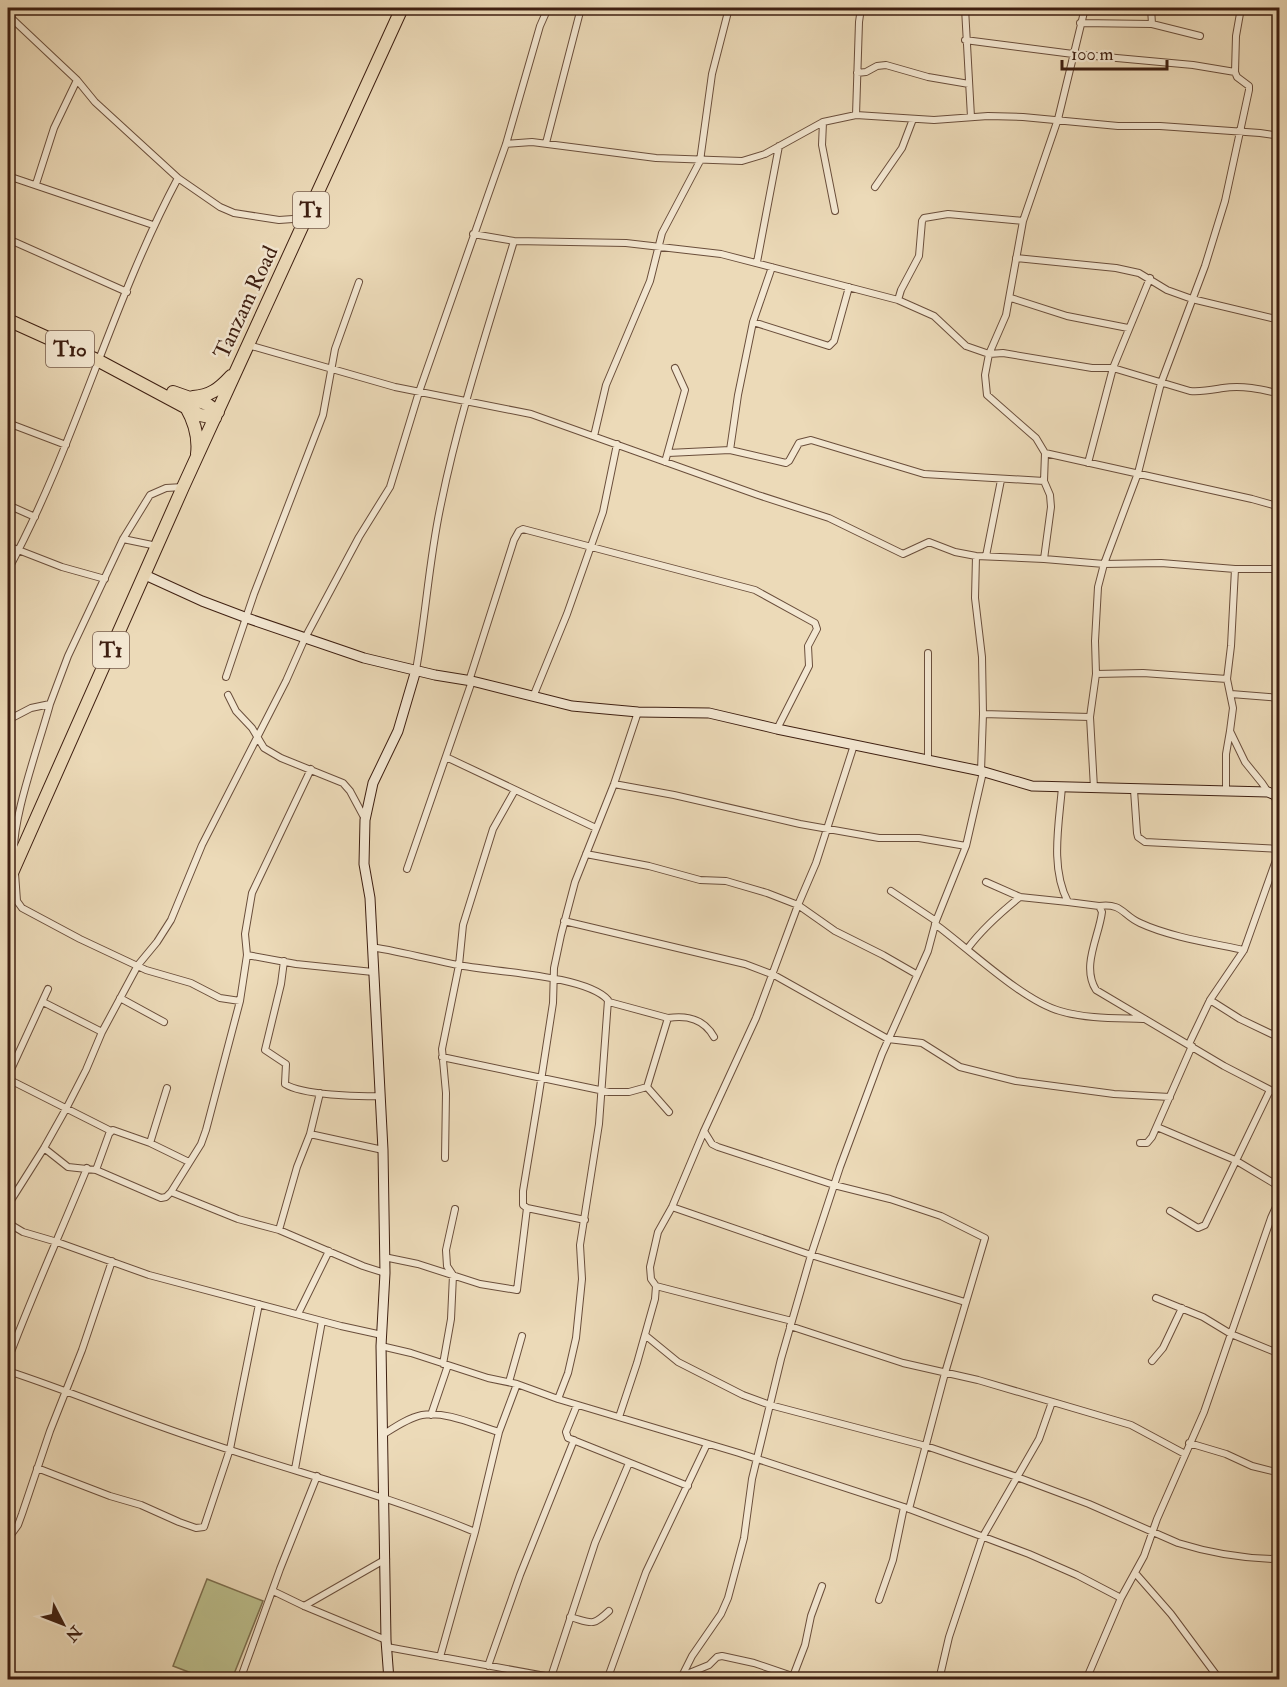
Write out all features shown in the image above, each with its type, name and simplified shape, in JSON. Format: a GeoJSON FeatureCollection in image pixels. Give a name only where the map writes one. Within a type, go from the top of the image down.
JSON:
{"type":"FeatureCollection","features":[{"type":"Feature","properties":{"kind":"highway","name":"Tanzam Road"},"geometry":{"type":"LineString","coordinates":[[217,415],[402,8]]}},
{"type":"Feature","properties":{"kind":"highway","name":"T10"},"geometry":{"type":"LineString","coordinates":[[8,320],[99,361],[136,382],[185,402],[207,404],[217,415]]}},
{"type":"Feature","properties":{"kind":"highway"},"geometry":{"type":"LineString","coordinates":[[196,458],[197,436],[185,402],[216,390],[236,371]]}},
{"type":"Feature","properties":{"kind":"highway","name":"T1"},"geometry":{"type":"LineString","coordinates":[[11,874],[217,415]]}},
{"type":"Feature","properties":{"kind":"street"},"geometry":{"type":"LineString","coordinates":[[8,1205],[67,1107],[102,1032],[138,965],[171,920],[202,845],[305,638],[359,537],[390,488],[419,392],[506,144],[536,39],[548,8]]}},
{"type":"Feature","properties":{"kind":"street"},"geometry":{"type":"LineString","coordinates":[[546,143],[581,8]]}},
{"type":"Feature","properties":{"kind":"street"},"geometry":{"type":"LineString","coordinates":[[594,436],[606,385],[650,280],[662,233],[700,161],[708,94],[729,8]]}},
{"type":"Feature","properties":{"kind":"street"},"geometry":{"type":"LineString","coordinates":[[855,115],[861,8]]}},
{"type":"Feature","properties":{"kind":"street"},"geometry":{"type":"LineString","coordinates":[[965,8],[971,117]]}},
{"type":"Feature","properties":{"kind":"street"},"geometry":{"type":"LineString","coordinates":[[1044,559],[1051,507],[1050,495],[1044,481],[1045,453],[1036,438],[987,395],[985,375],[989,354],[1003,325],[1011,298],[1023,221],[1058,119],[1085,8]]}},
{"type":"Feature","properties":{"kind":"street"},"geometry":{"type":"LineString","coordinates":[[1151,8],[1152,24]]}},
{"type":"Feature","properties":{"kind":"street"},"geometry":{"type":"LineString","coordinates":[[1094,788],[1090,717],[1096,674],[1098,587],[1104,564],[1138,474],[1161,383],[1205,266],[1225,201],[1249,86],[1237,77],[1235,72],[1236,36],[1241,8]]}},
{"type":"Feature","properties":{"kind":"street"},"geometry":{"type":"LineString","coordinates":[[8,15],[77,80],[95,102],[178,178],[220,207],[234,213],[279,220],[307,218]]}},
{"type":"Feature","properties":{"kind":"street"},"geometry":{"type":"LineString","coordinates":[[1080,23],[1152,24],[1200,36]]}},
{"type":"Feature","properties":{"kind":"street"},"geometry":{"type":"LineString","coordinates":[[965,40],[1073,54],[1193,65],[1235,72]]}},
{"type":"Feature","properties":{"kind":"street"},"geometry":{"type":"LineString","coordinates":[[857,73],[886,65],[928,77],[969,84]]}},
{"type":"Feature","properties":{"kind":"street"},"geometry":{"type":"LineString","coordinates":[[36,184],[54,128],[77,80]]}},
{"type":"Feature","properties":{"kind":"street"},"geometry":{"type":"LineString","coordinates":[[506,144],[521,141],[656,158],[742,161],[753,159],[823,122],[855,115],[948,120],[988,116],[1058,119],[1118,126],[1160,126],[1280,136]]}},
{"type":"Feature","properties":{"kind":"street"},"geometry":{"type":"LineString","coordinates":[[875,187],[902,148],[913,118]]}},
{"type":"Feature","properties":{"kind":"street"},"geometry":{"type":"LineString","coordinates":[[823,122],[822,145],[835,211]]}},
{"type":"Feature","properties":{"kind":"street"},"geometry":{"type":"LineString","coordinates":[[757,262],[778,146]]}},
{"type":"Feature","properties":{"kind":"street"},"geometry":{"type":"LineString","coordinates":[[8,176],[153,225]]}},
{"type":"Feature","properties":{"kind":"street"},"geometry":{"type":"LineString","coordinates":[[8,570],[35,517],[66,445],[153,225],[178,178]]}},
{"type":"Feature","properties":{"kind":"street"},"geometry":{"type":"LineString","coordinates":[[898,300],[920,256],[924,218],[948,214],[1023,221]]}},
{"type":"Feature","properties":{"kind":"street"},"geometry":{"type":"LineString","coordinates":[[473,234],[514,241],[626,243],[721,254],[898,300],[934,316],[966,346],[989,354],[1003,353],[1092,368],[1113,368],[1161,383],[1201,392],[1239,387],[1258,388],[1280,394]]}},
{"type":"Feature","properties":{"kind":"street"},"geometry":{"type":"LineString","coordinates":[[8,239],[127,292]]}},
{"type":"Feature","properties":{"kind":"street"},"geometry":{"type":"LineString","coordinates":[[389,1680],[386,1643],[381,1346],[385,1272],[383,1150],[370,898],[364,864],[365,820],[373,783],[398,731],[416,670],[436,527],[465,401],[514,241]]}},
{"type":"Feature","properties":{"kind":"street"},"geometry":{"type":"LineString","coordinates":[[1016,258],[1116,268],[1139,273],[1167,290],[1192,299],[1280,320]]}},
{"type":"Feature","properties":{"kind":"street"},"geometry":{"type":"LineString","coordinates":[[730,450],[738,394],[753,322],[772,267]]}},
{"type":"Feature","properties":{"kind":"street"},"geometry":{"type":"LineString","coordinates":[[1088,463],[1113,368],[1150,278]]}},
{"type":"Feature","properties":{"kind":"street"},"geometry":{"type":"LineString","coordinates":[[226,677],[254,594],[323,416],[340,333],[359,282]]}},
{"type":"Feature","properties":{"kind":"street"},"geometry":{"type":"LineString","coordinates":[[753,322],[829,346],[834,341],[849,288]]}},
{"type":"Feature","properties":{"kind":"street"},"geometry":{"type":"LineString","coordinates":[[1011,298],[1067,316],[1128,328]]}},
{"type":"Feature","properties":{"kind":"street"},"geometry":{"type":"LineString","coordinates":[[248,345],[375,382],[531,414],[829,518],[903,554],[928,542],[955,552],[976,556],[1104,564],[1161,563],[1235,569],[1280,569]]}},
{"type":"Feature","properties":{"kind":"street"},"geometry":{"type":"LineString","coordinates":[[665,462],[685,390],[675,368]]}},
{"type":"Feature","properties":{"kind":"street"},"geometry":{"type":"LineString","coordinates":[[8,423],[66,445]]}},
{"type":"Feature","properties":{"kind":"street"},"geometry":{"type":"LineString","coordinates":[[668,453],[730,450],[786,463],[799,442],[811,440],[924,474],[1044,481]]}},
{"type":"Feature","properties":{"kind":"street"},"geometry":{"type":"LineString","coordinates":[[533,697],[567,614],[608,495],[617,444]]}},
{"type":"Feature","properties":{"kind":"street"},"geometry":{"type":"LineString","coordinates":[[1045,453],[1280,507]]}},
{"type":"Feature","properties":{"kind":"street"},"geometry":{"type":"LineString","coordinates":[[986,556],[1001,480]]}},
{"type":"Feature","properties":{"kind":"street"},"geometry":{"type":"LineString","coordinates":[[183,487],[166,488],[150,495],[123,539],[68,656],[50,704],[16,830],[11,874],[17,901],[22,908],[146,969],[191,983],[214,995],[240,1001]]}},
{"type":"Feature","properties":{"kind":"street"},"geometry":{"type":"LineString","coordinates":[[8,505],[35,517]]}},
{"type":"Feature","properties":{"kind":"street"},"geometry":{"type":"LineString","coordinates":[[407,869],[471,681],[514,540],[519,531],[523,529],[755,590],[815,623],[817,629],[808,646],[809,666],[777,729]]}},
{"type":"Feature","properties":{"kind":"street"},"geometry":{"type":"LineString","coordinates":[[123,539],[158,546]]}},
{"type":"Feature","properties":{"kind":"street"},"geometry":{"type":"LineString","coordinates":[[8,546],[62,567],[105,579]]}},
{"type":"Feature","properties":{"kind":"street"},"geometry":{"type":"LineString","coordinates":[[681,1678],[692,1656],[721,1614],[728,1598],[744,1538],[752,1479],[811,1255],[834,1185],[888,1039],[928,951],[936,923],[966,846],[982,771],[983,714],[981,657],[975,598],[976,556]]}},
{"type":"Feature","properties":{"kind":"street"},"geometry":{"type":"LineString","coordinates":[[1226,792],[1226,754],[1233,708],[1227,680],[1235,569]]}},
{"type":"Feature","properties":{"kind":"street"},"geometry":{"type":"LineString","coordinates":[[145,575],[247,618],[364,658],[588,708],[638,712],[709,713],[982,771],[1022,784],[1275,796]]}},
{"type":"Feature","properties":{"kind":"street"},"geometry":{"type":"LineString","coordinates":[[928,653],[928,760]]}},
{"type":"Feature","properties":{"kind":"street"},"geometry":{"type":"LineString","coordinates":[[1096,674],[1143,673],[1227,680]]}},
{"type":"Feature","properties":{"kind":"street"},"geometry":{"type":"LineString","coordinates":[[1231,694],[1280,698]]}},
{"type":"Feature","properties":{"kind":"street"},"geometry":{"type":"LineString","coordinates":[[228,695],[236,711],[252,728],[260,745],[270,753],[348,787],[365,820]]}},
{"type":"Feature","properties":{"kind":"street"},"geometry":{"type":"LineString","coordinates":[[8,720],[32,708],[50,704]]}},
{"type":"Feature","properties":{"kind":"street"},"geometry":{"type":"LineString","coordinates":[[585,1220],[527,1208],[523,1205],[523,1191],[555,979],[554,968],[564,921],[575,882],[614,784],[638,712]]}},
{"type":"Feature","properties":{"kind":"street"},"geometry":{"type":"LineString","coordinates":[[983,714],[1090,717]]}},
{"type":"Feature","properties":{"kind":"street"},"geometry":{"type":"LineString","coordinates":[[1230,731],[1245,762],[1275,796]]}},
{"type":"Feature","properties":{"kind":"street"},"geometry":{"type":"LineString","coordinates":[[854,745],[828,828],[774,975],[672,1207],[658,1232],[650,1267],[651,1279],[656,1286],[791,1324],[880,1356],[978,1380],[1131,1425],[1185,1454]]}},
{"type":"Feature","properties":{"kind":"street"},"geometry":{"type":"LineString","coordinates":[[446,756],[596,828]]}},
{"type":"Feature","properties":{"kind":"street"},"geometry":{"type":"LineString","coordinates":[[44,1148],[68,1167],[96,1170],[161,1198],[171,1192],[204,1137],[240,1001],[247,955],[245,934],[252,893],[310,769]]}},
{"type":"Feature","properties":{"kind":"street"},"geometry":{"type":"LineString","coordinates":[[614,784],[674,795],[800,824],[879,838],[919,838],[966,846]]}},
{"type":"Feature","properties":{"kind":"street"},"geometry":{"type":"LineString","coordinates":[[1062,787],[1059,877],[1068,902]]}},
{"type":"Feature","properties":{"kind":"street"},"geometry":{"type":"LineString","coordinates":[[445,1158],[446,1102],[442,1057],[445,1027],[459,965],[465,914],[493,829],[515,790]]}},
{"type":"Feature","properties":{"kind":"street"},"geometry":{"type":"LineString","coordinates":[[1134,790],[1137,833],[1138,837],[1145,842],[1280,849],[1244,950],[1210,1000],[1157,1127],[1147,1143],[1140,1143]]}},
{"type":"Feature","properties":{"kind":"street"},"geometry":{"type":"LineString","coordinates":[[586,854],[649,866],[700,880],[736,884],[767,893],[798,905],[835,930],[916,974]]}},
{"type":"Feature","properties":{"kind":"street"},"geometry":{"type":"LineString","coordinates":[[986,882],[1020,897],[1099,906],[1113,905],[1121,908],[1137,922],[1158,930],[1244,950]]}},
{"type":"Feature","properties":{"kind":"street"},"geometry":{"type":"LineString","coordinates":[[891,891],[936,923],[1004,978],[1046,1006],[1059,1011],[1091,1016],[1146,1019]]}},
{"type":"Feature","properties":{"kind":"street"},"geometry":{"type":"LineString","coordinates":[[968,948],[992,920],[1020,897]]}},
{"type":"Feature","properties":{"kind":"street"},"geometry":{"type":"LineString","coordinates":[[1099,906],[1102,912],[1091,962],[1093,984],[1101,994],[1280,1095]]}},
{"type":"Feature","properties":{"kind":"street"},"geometry":{"type":"LineString","coordinates":[[564,921],[721,958],[774,975],[888,1039],[922,1043],[946,1060],[995,1077],[1114,1094],[1170,1097]]}},
{"type":"Feature","properties":{"kind":"street"},"geometry":{"type":"LineString","coordinates":[[372,947],[459,965],[555,979],[592,988],[607,997],[609,1002],[598,1124],[580,1245],[582,1279],[576,1338],[571,1363],[558,1399]]}},
{"type":"Feature","properties":{"kind":"street"},"geometry":{"type":"LineString","coordinates":[[247,955],[373,972]]}},
{"type":"Feature","properties":{"kind":"street"},"geometry":{"type":"LineString","coordinates":[[284,961],[281,984],[265,1050],[286,1064],[286,1085],[320,1093],[381,1096]]}},
{"type":"Feature","properties":{"kind":"street"},"geometry":{"type":"LineString","coordinates":[[48,989],[8,1077],[111,1131],[115,1130],[150,1143],[189,1162]]}},
{"type":"Feature","properties":{"kind":"street"},"geometry":{"type":"LineString","coordinates":[[120,998],[164,1022]]}},
{"type":"Feature","properties":{"kind":"street"},"geometry":{"type":"LineString","coordinates":[[1210,1000],[1240,1019],[1280,1038]]}},
{"type":"Feature","properties":{"kind":"street"},"geometry":{"type":"LineString","coordinates":[[43,1002],[102,1032]]}},
{"type":"Feature","properties":{"kind":"street"},"geometry":{"type":"LineString","coordinates":[[609,1002],[668,1017],[686,1017],[697,1020],[708,1028],[714,1037]]}},
{"type":"Feature","properties":{"kind":"street"},"geometry":{"type":"LineString","coordinates":[[647,1087],[668,1017]]}},
{"type":"Feature","properties":{"kind":"street"},"geometry":{"type":"LineString","coordinates":[[442,1057],[609,1092],[628,1092],[647,1087]]}},
{"type":"Feature","properties":{"kind":"street"},"geometry":{"type":"LineString","coordinates":[[647,1087],[669,1112]]}},
{"type":"Feature","properties":{"kind":"street"},"geometry":{"type":"LineString","coordinates":[[150,1143],[167,1088]]}},
{"type":"Feature","properties":{"kind":"street"},"geometry":{"type":"LineString","coordinates":[[1170,1211],[1201,1228],[1209,1218],[1270,1090]]}},
{"type":"Feature","properties":{"kind":"street"},"geometry":{"type":"LineString","coordinates":[[279,1230],[297,1167],[310,1134],[320,1093]]}},
{"type":"Feature","properties":{"kind":"street"},"geometry":{"type":"LineString","coordinates":[[1157,1127],[1235,1161],[1280,1187]]}},
{"type":"Feature","properties":{"kind":"street"},"geometry":{"type":"LineString","coordinates":[[96,1170],[111,1131]]}},
{"type":"Feature","properties":{"kind":"street"},"geometry":{"type":"LineString","coordinates":[[704,1131],[712,1144],[718,1147],[834,1185],[890,1199],[942,1216],[985,1238],[965,1302],[894,1560],[879,1600]]}},
{"type":"Feature","properties":{"kind":"street"},"geometry":{"type":"LineString","coordinates":[[310,1134],[383,1150]]}},
{"type":"Feature","properties":{"kind":"street"},"geometry":{"type":"LineString","coordinates":[[8,1360],[23,1317],[87,1168]]}},
{"type":"Feature","properties":{"kind":"street"},"geometry":{"type":"LineString","coordinates":[[171,1192],[238,1219],[279,1230],[385,1272]]}},
{"type":"Feature","properties":{"kind":"street"},"geometry":{"type":"LineString","coordinates":[[1086,1680],[1121,1598],[1136,1574],[1204,1412],[1280,1198]]}},
{"type":"Feature","properties":{"kind":"street"},"geometry":{"type":"LineString","coordinates":[[672,1207],[811,1255],[965,1302]]}},
{"type":"Feature","properties":{"kind":"street"},"geometry":{"type":"LineString","coordinates":[[384,1257],[418,1264],[480,1284],[517,1290],[527,1208]]}},
{"type":"Feature","properties":{"kind":"street"},"geometry":{"type":"LineString","coordinates":[[431,1415],[446,1364],[453,1275],[447,1266],[446,1250],[455,1209]]}},
{"type":"Feature","properties":{"kind":"street"},"geometry":{"type":"LineString","coordinates":[[8,1223],[23,1232],[160,1278],[382,1335]]}},
{"type":"Feature","properties":{"kind":"street"},"geometry":{"type":"LineString","coordinates":[[298,1314],[329,1251]]}},
{"type":"Feature","properties":{"kind":"street"},"geometry":{"type":"LineString","coordinates":[[8,1539],[18,1525],[112,1261]]}},
{"type":"Feature","properties":{"kind":"street"},"geometry":{"type":"LineString","coordinates":[[619,1418],[645,1335],[655,1299],[656,1286]]}},
{"type":"Feature","properties":{"kind":"street"},"geometry":{"type":"LineString","coordinates":[[1156,1298],[1203,1317],[1231,1334],[1280,1354]]}},
{"type":"Feature","properties":{"kind":"street"},"geometry":{"type":"LineString","coordinates":[[37,1468],[201,1529],[206,1523],[230,1449],[259,1304]]}},
{"type":"Feature","properties":{"kind":"street"},"geometry":{"type":"LineString","coordinates":[[1152,1361],[1163,1348],[1182,1308]]}},
{"type":"Feature","properties":{"kind":"street"},"geometry":{"type":"LineString","coordinates":[[295,1469],[322,1321]]}},
{"type":"Feature","properties":{"kind":"street"},"geometry":{"type":"LineString","coordinates":[[645,1335],[691,1369],[743,1395],[770,1405],[926,1446],[1089,1504],[1197,1549],[1247,1557],[1280,1559]]}},
{"type":"Feature","properties":{"kind":"street"},"geometry":{"type":"LineString","coordinates":[[508,1382],[522,1336]]}},
{"type":"Feature","properties":{"kind":"street"},"geometry":{"type":"LineString","coordinates":[[381,1346],[488,1378],[517,1384],[558,1399],[758,1459],[907,1508],[1077,1575],[1121,1598]]}},
{"type":"Feature","properties":{"kind":"street"},"geometry":{"type":"LineString","coordinates":[[8,1371],[67,1390],[196,1439],[417,1508],[475,1532]]}},
{"type":"Feature","properties":{"kind":"street"},"geometry":{"type":"LineString","coordinates":[[440,1657],[475,1532],[499,1432],[517,1384]]}},
{"type":"Feature","properties":{"kind":"street"},"geometry":{"type":"LineString","coordinates":[[939,1680],[949,1637],[982,1538],[1038,1438],[1052,1402]]}},
{"type":"Feature","properties":{"kind":"street"},"geometry":{"type":"LineString","coordinates":[[577,1405],[566,1432],[567,1438],[688,1486]]}},
{"type":"Feature","properties":{"kind":"street"},"geometry":{"type":"LineString","coordinates":[[384,1434],[413,1418],[431,1415],[448,1416],[499,1432]]}},
{"type":"Feature","properties":{"kind":"street"},"geometry":{"type":"LineString","coordinates":[[488,1666],[527,1557],[574,1440]]}},
{"type":"Feature","properties":{"kind":"street"},"geometry":{"type":"LineString","coordinates":[[1190,1443],[1226,1454],[1252,1466],[1280,1473]]}},
{"type":"Feature","properties":{"kind":"street"},"geometry":{"type":"LineString","coordinates":[[607,1680],[646,1572],[707,1444]]}},
{"type":"Feature","properties":{"kind":"street"},"geometry":{"type":"LineString","coordinates":[[551,1677],[595,1543],[629,1463]]}},
{"type":"Feature","properties":{"kind":"street"},"geometry":{"type":"LineString","coordinates":[[240,1680],[317,1476]]}},
{"type":"Feature","properties":{"kind":"street"},"geometry":{"type":"LineString","coordinates":[[304,1606],[386,1559]]}},
{"type":"Feature","properties":{"kind":"street"},"geometry":{"type":"LineString","coordinates":[[1136,1574],[1171,1614],[1220,1680]]}},
{"type":"Feature","properties":{"kind":"street"},"geometry":{"type":"LineString","coordinates":[[792,1678],[805,1645],[811,1616],[822,1586]]}},
{"type":"Feature","properties":{"kind":"street"},"geometry":{"type":"LineString","coordinates":[[273,1591],[386,1643],[440,1657],[567,1680]]}},
{"type":"Feature","properties":{"kind":"street"},"geometry":{"type":"LineString","coordinates":[[570,1617],[593,1623],[609,1611]]}},
{"type":"Feature","properties":{"kind":"street"},"geometry":{"type":"LineString","coordinates":[[681,1678],[722,1656],[804,1680]]}},
{"type":"Feature","properties":{"kind":"street"},"geometry":{"type":"LineString","coordinates":[[8,1672],[25,1680]]}},
{"type":"Feature","properties":{"kind":"green space"},"geometry":{"type":"Polygon","coordinates":[[[207,1579],[263,1601],[232,1679],[207,1679],[173,1666],[207,1579]]]}}]}
